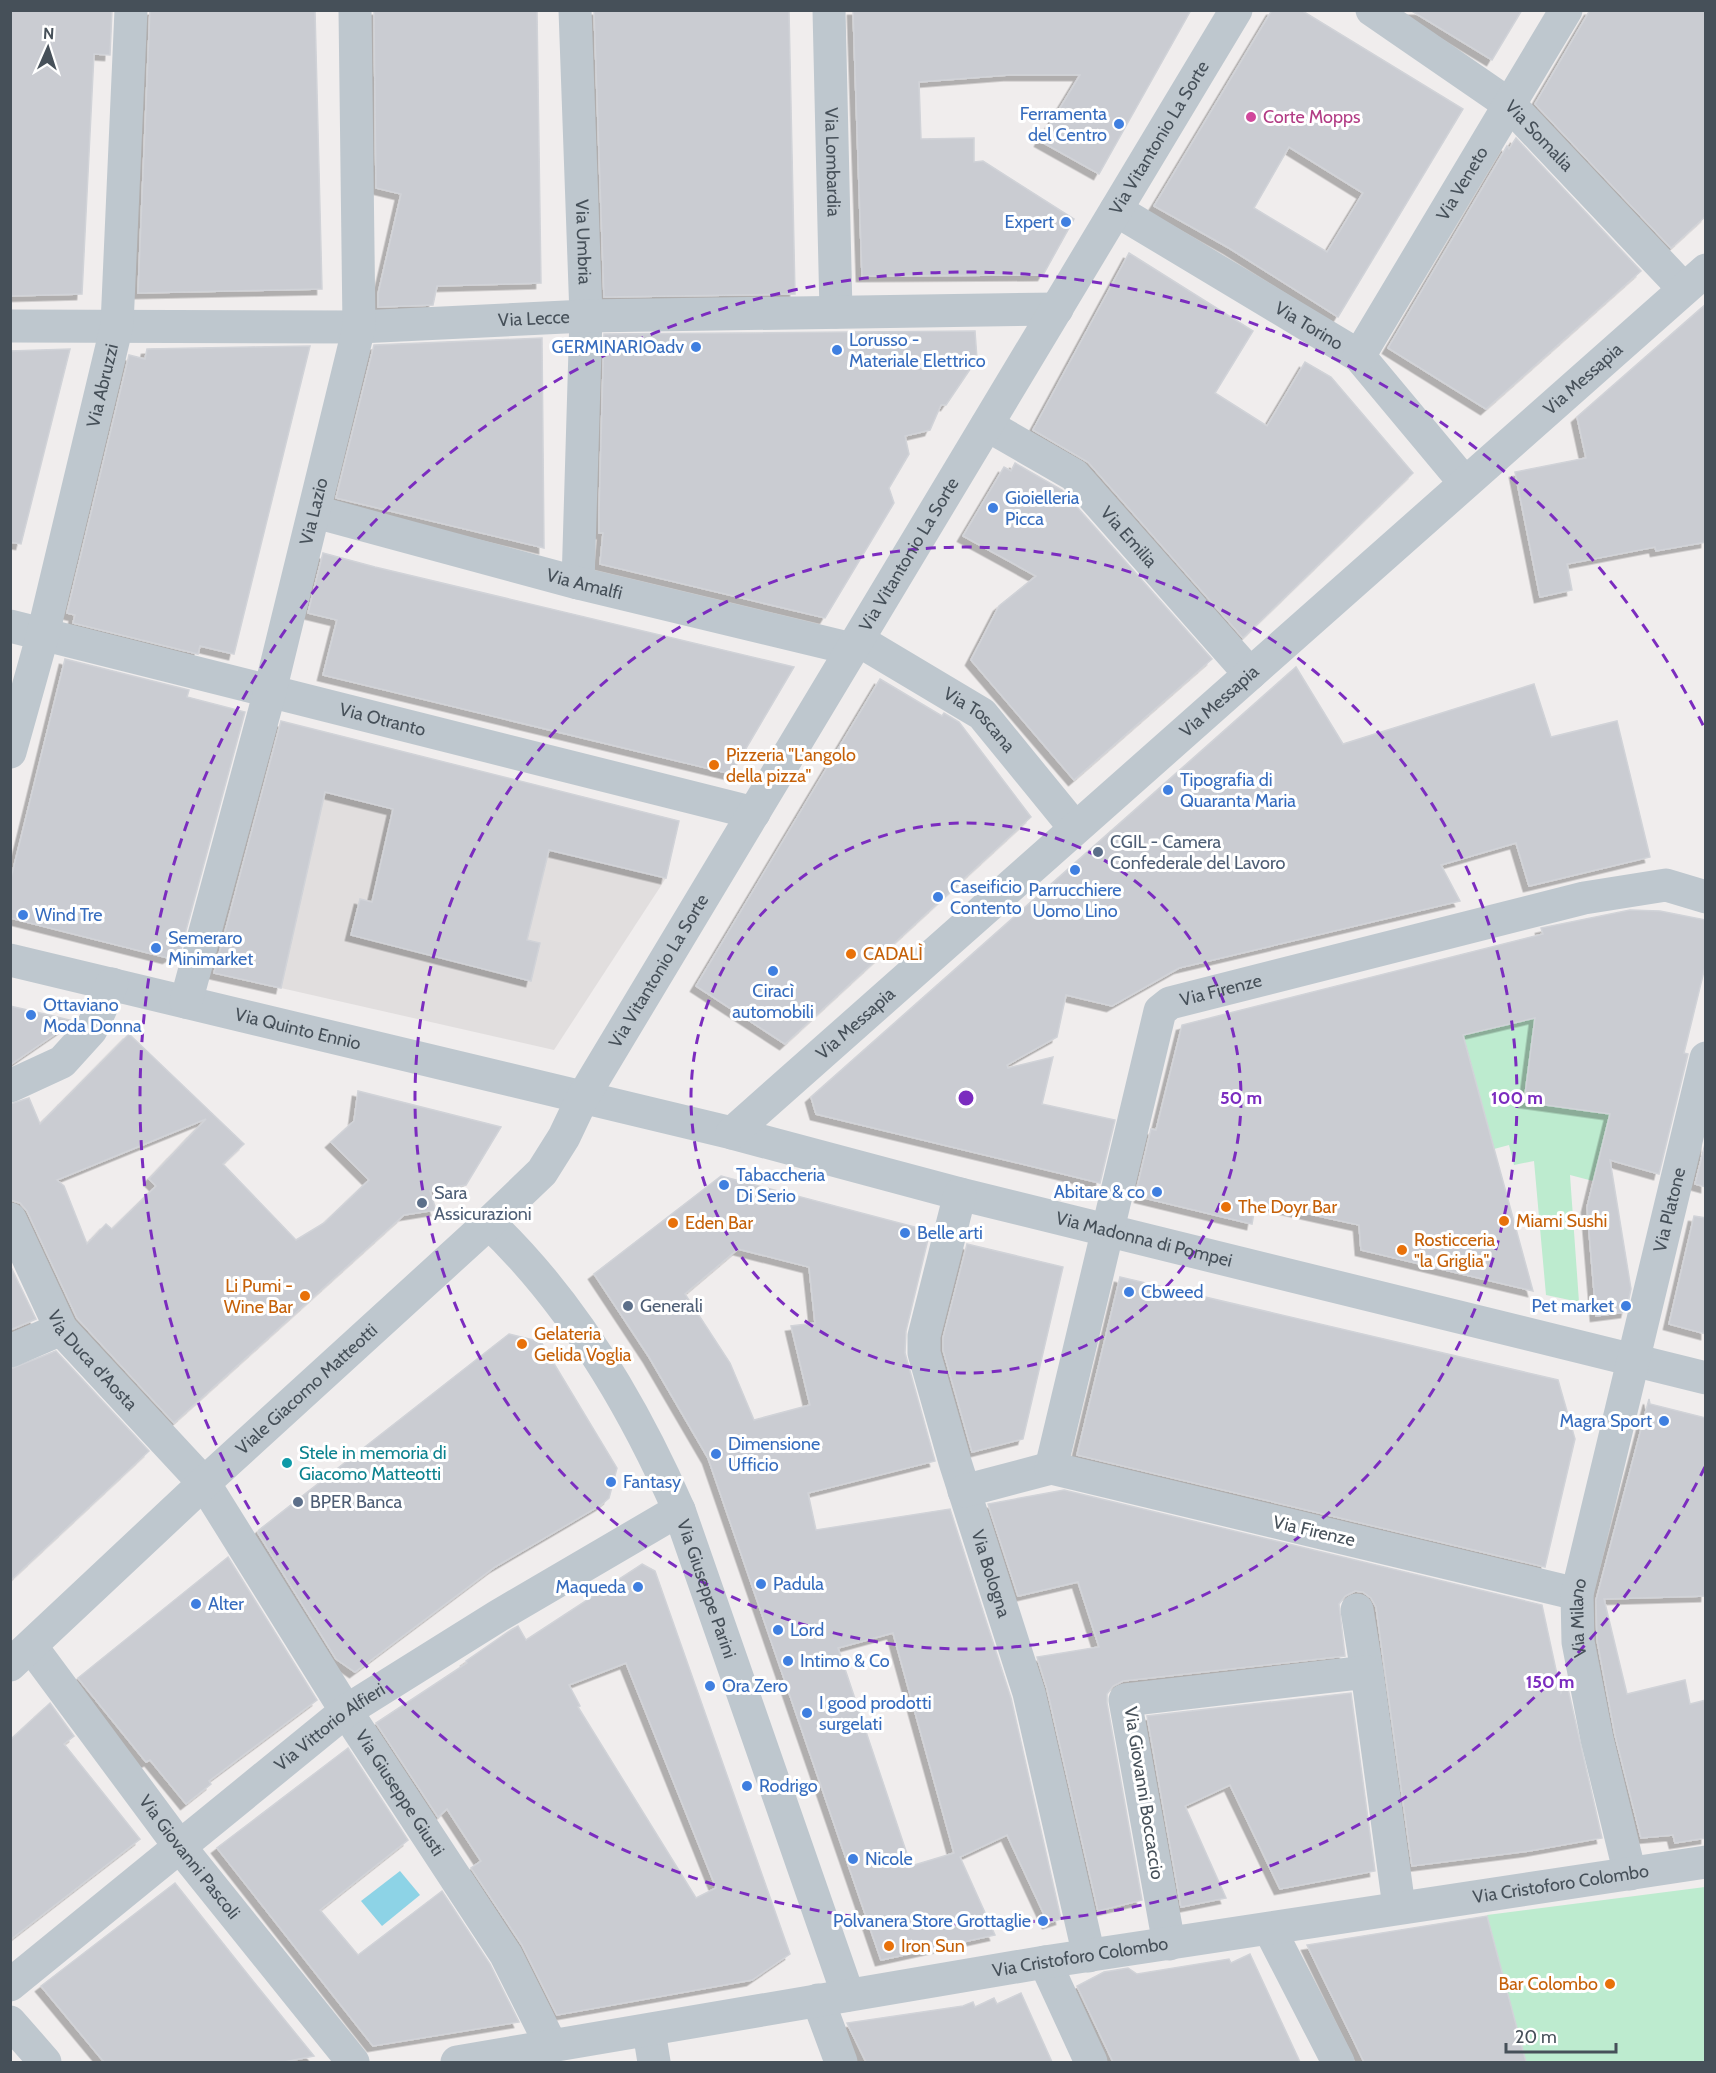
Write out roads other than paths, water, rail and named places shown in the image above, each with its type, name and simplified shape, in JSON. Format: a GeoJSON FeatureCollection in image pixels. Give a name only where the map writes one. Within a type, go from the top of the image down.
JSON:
{"type":"FeatureCollection","features":[{"type":"Feature","properties":{"kind":"street","name":"Via Abruzzi"},"geometry":{"type":"LineString","coordinates":[[10,752],[43,634],[117,325],[131,10]]}},
{"type":"Feature","properties":{"kind":"street","name":"Via Lazio"},"geometry":{"type":"LineString","coordinates":[[186,1002],[316,512],[359,327],[355,10]]}},
{"type":"Feature","properties":{"kind":"street","name":"Via Umbria"},"geometry":{"type":"LineString","coordinates":[[575,10],[586,316],[578,583]]}},
{"type":"Feature","properties":{"kind":"street","name":"Via Lombardia"},"geometry":{"type":"LineString","coordinates":[[829,10],[836,312]]}},
{"type":"Feature","properties":{"kind":"street","name":"Via Vitantonio La Sorte"},"geometry":{"type":"LineString","coordinates":[[583,1097],[1236,10]]}},
{"type":"Feature","properties":{"kind":"street","name":"Via Somalia"},"geometry":{"type":"LineString","coordinates":[[1372,10],[1510,105],[1694,280]]}},
{"type":"Feature","properties":{"kind":"street","name":"Via Veneto"},"geometry":{"type":"LineString","coordinates":[[1359,356],[1566,10]]}},
{"type":"Feature","properties":{"kind":"street","name":"Via Torino"},"geometry":{"type":"LineString","coordinates":[[1116,210],[1359,356],[1465,483]]}},
{"type":"Feature","properties":{"kind":"street","name":"Via Messapia"},"geometry":{"type":"LineString","coordinates":[[732,1133],[1694,280]]}},
{"type":"Feature","properties":{"kind":"street","name":"Via Lecce"},"geometry":{"type":"LineString","coordinates":[[10,326],[359,327],[586,316],[1057,309]]}},
{"type":"Feature","properties":{"kind":"street","name":"Via Emilia"},"geometry":{"type":"LineString","coordinates":[[987,426],[1074,475],[1250,674]]}},
{"type":"Feature","properties":{"kind":"street","name":"Via Amalfi"},"geometry":{"type":"LineString","coordinates":[[316,512],[578,583],[855,645]]}},
{"type":"Feature","properties":{"kind":"street","name":"Via Otranto"},"geometry":{"type":"LineString","coordinates":[[10,626],[754,813]]}},
{"type":"Feature","properties":{"kind":"street","name":"Via Toscana"},"geometry":{"type":"LineString","coordinates":[[855,645],[982,714],[1075,828]]}},
{"type":"Feature","properties":{"kind":"street","name":"Via Firenze"},"geometry":{"type":"LineString","coordinates":[[1051,1468],[1160,1011],[1170,1003],[1584,897],[1666,885],[1706,897]]}},
{"type":"Feature","properties":{"kind":"street","name":"Via Quinto Ennio"},"geometry":{"type":"LineString","coordinates":[[10,960],[583,1097]]}},
{"type":"Feature","properties":{"kind":"street"},"geometry":{"type":"LineString","coordinates":[[10,1086],[62,1062],[91,1030],[112,984]]}},
{"type":"Feature","properties":{"kind":"street","name":"Via Platone"},"geometry":{"type":"LineString","coordinates":[[1633,1360],[1706,1058]]}},
{"type":"Feature","properties":{"kind":"street","name":"Via Madonna di Pompei"},"geometry":{"type":"LineString","coordinates":[[583,1097],[732,1133],[960,1194],[1706,1378]]}},
{"type":"Feature","properties":{"kind":"street","name":"Viale Giacomo Matteotti"},"geometry":{"type":"LineString","coordinates":[[21,1655],[542,1172],[564,1137],[583,1097]]}},
{"type":"Feature","properties":{"kind":"street","name":"Via Bologna"},"geometry":{"type":"LineString","coordinates":[[960,1194],[924,1336],[924,1353],[964,1491],[1029,1693],[1089,1956]]}},
{"type":"Feature","properties":{"kind":"street","name":"Via Duca d'Aosta"},"geometry":{"type":"LineString","coordinates":[[10,1219],[61,1329],[204,1483]]}},
{"type":"Feature","properties":{"kind":"street","name":"Via Giuseppe Parini"},"geometry":{"type":"LineString","coordinates":[[489,1223],[561,1301],[654,1453],[679,1510],[833,1998],[841,2062]]}},
{"type":"Feature","properties":{"kind":"street"},"geometry":{"type":"LineString","coordinates":[[10,1351],[61,1329]]}},
{"type":"Feature","properties":{"kind":"street","name":"Via Milano"},"geometry":{"type":"LineString","coordinates":[[1630,1874],[1597,1739],[1578,1642],[1577,1594],[1633,1360]]}},
{"type":"Feature","properties":{"kind":"street","name":"Via Firenze"},"geometry":{"type":"LineString","coordinates":[[964,1491],[1051,1468],[1577,1594]]}},
{"type":"Feature","properties":{"kind":"street","name":"Via Giuseppe Giusti"},"geometry":{"type":"LineString","coordinates":[[204,1483],[346,1711],[506,1955],[551,2045]]}},
{"type":"Feature","properties":{"kind":"street","name":"Via Vittorio Alfieri"},"geometry":{"type":"LineString","coordinates":[[10,1985],[346,1711],[498,1616],[679,1510]]}},
{"type":"Feature","properties":{"kind":"street"},"geometry":{"type":"LineString","coordinates":[[1356,1610],[1367,1672],[1399,1907]]}},
{"type":"Feature","properties":{"kind":"street","name":"Via Giovanni Pascoli"},"geometry":{"type":"LineString","coordinates":[[21,1655],[180,1847],[353,2062]]}},
{"type":"Feature","properties":{"kind":"street","name":"Via Giovanni Boccaccio"},"geometry":{"type":"LineString","coordinates":[[1169,1944],[1125,1700],[1367,1672]]}},
{"type":"Feature","properties":{"kind":"street","name":"Via Cristoforo Colombo"},"geometry":{"type":"LineString","coordinates":[[457,2062],[1045,1962],[1270,1930],[1399,1907],[1706,1862]]}},
{"type":"Feature","properties":{"kind":"street"},"geometry":{"type":"LineString","coordinates":[[1270,1930],[1338,2062]]}},
{"type":"Feature","properties":{"kind":"street"},"geometry":{"type":"LineString","coordinates":[[1045,1962],[1091,2062]]}},
{"type":"Feature","properties":{"kind":"street"},"geometry":{"type":"LineString","coordinates":[[10,2022],[45,2062]]}},
{"type":"Feature","properties":{"kind":"street"},"geometry":{"type":"LineString","coordinates":[[649,2031],[654,2062]]}},
{"type":"Feature","properties":{"kind":"water"},"geometry":{"type":"Polygon","coordinates":[[[400,1871],[420,1895],[382,1926],[361,1901],[400,1871]]]}},
{"type":"Feature","properties":{"kind":"place","name":"Corte Mopps"},"geometry":{"type":"Point","coordinates":[1251,117]}},
{"type":"Feature","properties":{"kind":"place","name":"Ferramenta del Centro"},"geometry":{"type":"Point","coordinates":[1119,124]}},
{"type":"Feature","properties":{"kind":"place","name":"Expert"},"geometry":{"type":"Point","coordinates":[1066,222]}},
{"type":"Feature","properties":{"kind":"place","name":"GERMINARIOadv"},"geometry":{"type":"Point","coordinates":[696,347]}},
{"type":"Feature","properties":{"kind":"place","name":"Lorusso - Materiale Elettrico"},"geometry":{"type":"Point","coordinates":[837,350]}},
{"type":"Feature","properties":{"kind":"place","name":"Gioielleria Picca"},"geometry":{"type":"Point","coordinates":[993,508]}},
{"type":"Feature","properties":{"kind":"place","name":"Pizzeria \"L'angolo della pizza\""},"geometry":{"type":"Point","coordinates":[714,765]}},
{"type":"Feature","properties":{"kind":"place","name":"Tipografia di Quaranta Maria"},"geometry":{"type":"Point","coordinates":[1168,790]}},
{"type":"Feature","properties":{"kind":"place","name":"CGIL - Camera Confederale del Lavoro"},"geometry":{"type":"Point","coordinates":[1098,852]}},
{"type":"Feature","properties":{"kind":"place","name":"Parrucchiere Uomo Lino"},"geometry":{"type":"Point","coordinates":[1075,870]}},
{"type":"Feature","properties":{"kind":"place","name":"Caseificio Contento"},"geometry":{"type":"Point","coordinates":[938,897]}},
{"type":"Feature","properties":{"kind":"place","name":"Wind Tre"},"geometry":{"type":"Point","coordinates":[23,915]}},
{"type":"Feature","properties":{"kind":"place","name":"Semeraro Minimarket"},"geometry":{"type":"Point","coordinates":[156,948]}},
{"type":"Feature","properties":{"kind":"place","name":"CADALÌ"},"geometry":{"type":"Point","coordinates":[851,954]}},
{"type":"Feature","properties":{"kind":"place","name":"Ciracì automobili"},"geometry":{"type":"Point","coordinates":[773,971]}},
{"type":"Feature","properties":{"kind":"place","name":"Ottaviano Moda Donna"},"geometry":{"type":"Point","coordinates":[31,1015]}},
{"type":"Feature","properties":{"kind":"place","name":"Tabaccheria Di Serio"},"geometry":{"type":"Point","coordinates":[724,1185]}},
{"type":"Feature","properties":{"kind":"place","name":"Abitare & co"},"geometry":{"type":"Point","coordinates":[1157,1192]}},
{"type":"Feature","properties":{"kind":"place","name":"Sara Assicurazioni"},"geometry":{"type":"Point","coordinates":[422,1203]}},
{"type":"Feature","properties":{"kind":"place","name":"The Doyr Bar"},"geometry":{"type":"Point","coordinates":[1226,1207]}},
{"type":"Feature","properties":{"kind":"place","name":"Miami Sushi"},"geometry":{"type":"Point","coordinates":[1504,1221]}},
{"type":"Feature","properties":{"kind":"place","name":"Eden Bar"},"geometry":{"type":"Point","coordinates":[673,1223]}},
{"type":"Feature","properties":{"kind":"place","name":"Belle arti"},"geometry":{"type":"Point","coordinates":[905,1233]}},
{"type":"Feature","properties":{"kind":"place","name":"Rosticceria \"la Griglia\""},"geometry":{"type":"Point","coordinates":[1402,1250]}},
{"type":"Feature","properties":{"kind":"place","name":"Cbweed"},"geometry":{"type":"Point","coordinates":[1129,1292]}},
{"type":"Feature","properties":{"kind":"place","name":"Li Pumi - Wine Bar"},"geometry":{"type":"Point","coordinates":[305,1296]}},
{"type":"Feature","properties":{"kind":"place","name":"Generali"},"geometry":{"type":"Point","coordinates":[628,1306]}},
{"type":"Feature","properties":{"kind":"place","name":"Pet market"},"geometry":{"type":"Point","coordinates":[1626,1306]}},
{"type":"Feature","properties":{"kind":"place","name":"Gelateria Gelida Voglia"},"geometry":{"type":"Point","coordinates":[522,1344]}},
{"type":"Feature","properties":{"kind":"place","name":"Magra Sport"},"geometry":{"type":"Point","coordinates":[1664,1421]}},
{"type":"Feature","properties":{"kind":"place","name":"Dimensione Ufficio"},"geometry":{"type":"Point","coordinates":[716,1454]}},
{"type":"Feature","properties":{"kind":"place","name":"Stele in memoria di Giacomo Matteotti"},"geometry":{"type":"Point","coordinates":[287,1463]}},
{"type":"Feature","properties":{"kind":"place","name":"Fantasy"},"geometry":{"type":"Point","coordinates":[611,1482]}},
{"type":"Feature","properties":{"kind":"place","name":"BPER Banca"},"geometry":{"type":"Point","coordinates":[298,1502]}},
{"type":"Feature","properties":{"kind":"place","name":"Padula"},"geometry":{"type":"Point","coordinates":[761,1584]}},
{"type":"Feature","properties":{"kind":"place","name":"Maqueda"},"geometry":{"type":"Point","coordinates":[638,1587]}},
{"type":"Feature","properties":{"kind":"place","name":"Alter"},"geometry":{"type":"Point","coordinates":[196,1604]}},
{"type":"Feature","properties":{"kind":"place","name":"Lord"},"geometry":{"type":"Point","coordinates":[778,1630]}},
{"type":"Feature","properties":{"kind":"place","name":"Intimo & Co"},"geometry":{"type":"Point","coordinates":[788,1661]}},
{"type":"Feature","properties":{"kind":"place","name":"Ora Zero"},"geometry":{"type":"Point","coordinates":[710,1686]}},
{"type":"Feature","properties":{"kind":"place","name":"I good prodotti surgelati"},"geometry":{"type":"Point","coordinates":[807,1713]}},
{"type":"Feature","properties":{"kind":"place","name":"Rodrigo"},"geometry":{"type":"Point","coordinates":[747,1786]}},
{"type":"Feature","properties":{"kind":"place","name":"Nicole"},"geometry":{"type":"Point","coordinates":[853,1859]}},
{"type":"Feature","properties":{"kind":"place","name":"Polvanera Store Grottaglie"},"geometry":{"type":"Point","coordinates":[1043,1921]}},
{"type":"Feature","properties":{"kind":"place","name":"Iron Sun"},"geometry":{"type":"Point","coordinates":[889,1946]}},
{"type":"Feature","properties":{"kind":"place","name":"Bar Colombo"},"geometry":{"type":"Point","coordinates":[1610,1984]}}]}
